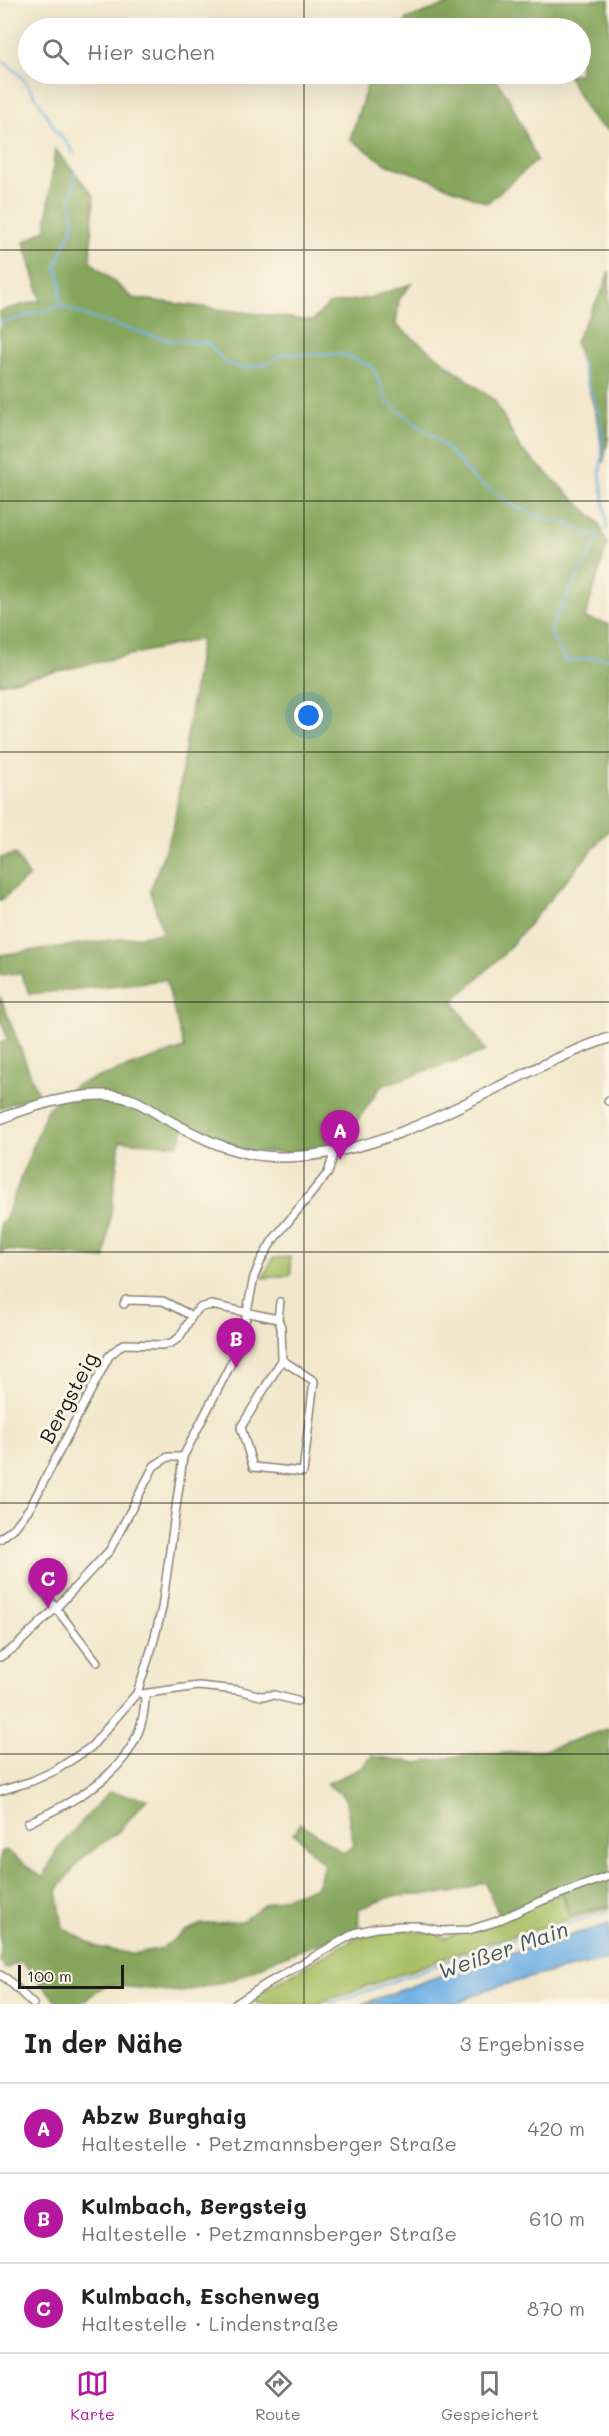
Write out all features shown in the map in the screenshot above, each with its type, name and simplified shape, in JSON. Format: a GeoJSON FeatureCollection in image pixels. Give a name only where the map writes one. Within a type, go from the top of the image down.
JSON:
{"type":"FeatureCollection","features":[{"type":"Feature","properties":{"kind":"street"},"geometry":{"type":"LineString","coordinates":[[0,1119],[23,1109],[77,1097],[111,1095],[133,1100],[209,1142],[245,1155],[283,1157],[334,1153],[391,1137],[554,1060],[609,1038]]}},
{"type":"Feature","properties":{"kind":"street"},"geometry":{"type":"LineString","coordinates":[[0,1791],[32,1781],[56,1770],[92,1747],[137,1693],[162,1608],[183,1457],[240,1346],[254,1277],[261,1260],[273,1240],[328,1173],[334,1153]]}},
{"type":"Feature","properties":{"kind":"street"},"geometry":{"type":"LineString","coordinates":[[124,1304],[126,1300],[163,1301],[192,1316],[199,1308],[211,1305],[278,1319]]}},
{"type":"Feature","properties":{"kind":"street"},"geometry":{"type":"LineString","coordinates":[[280,1302],[278,1319],[281,1327],[282,1360],[241,1427],[253,1467],[303,1472],[314,1380],[282,1360]]}},
{"type":"Feature","properties":{"kind":"street","name":"Bergsteig"},"geometry":{"type":"LineString","coordinates":[[0,1539],[15,1527],[42,1487],[79,1410],[109,1356],[123,1344],[162,1346],[171,1343],[179,1338],[192,1316]]}},
{"type":"Feature","properties":{"kind":"street"},"geometry":{"type":"LineString","coordinates":[[0,1657],[15,1647],[56,1608],[110,1550],[154,1466],[168,1457],[183,1457]]}},
{"type":"Feature","properties":{"kind":"street"},"geometry":{"type":"LineString","coordinates":[[36,1582],[97,1662]]}},
{"type":"Feature","properties":{"kind":"street"},"geometry":{"type":"LineString","coordinates":[[137,1693],[145,1694],[198,1686],[238,1690],[261,1696],[274,1695],[297,1701]]}},
{"type":"Feature","properties":{"kind":"street"},"geometry":{"type":"LineString","coordinates":[[28,1823],[66,1806],[106,1778],[123,1759],[141,1730],[145,1694]]}},
{"type":"Feature","properties":{"kind":"street"},"geometry":{"type":"LineString","coordinates":[[236,2004],[268,1983],[355,1934],[375,1928],[402,1926],[418,1926],[441,1931],[476,1928],[609,1876]]}},
{"type":"Feature","properties":{"kind":"street"},"geometry":{"type":"LineString","coordinates":[[0,1976],[7,1979],[33,2004]]}},
{"type":"Feature","properties":{"kind":"green space"},"geometry":{"type":"Polygon","coordinates":[[[459,0],[609,0],[609,131],[589,114],[572,84],[591,84],[591,18],[409,18],[459,0]]]}},
{"type":"Feature","properties":{"kind":"green space"},"geometry":{"type":"Polygon","coordinates":[[[369,84],[499,84],[511,102],[537,160],[487,203],[422,176],[388,165],[350,139],[369,84]]]}},
{"type":"Feature","properties":{"kind":"green space"},"geometry":{"type":"Polygon","coordinates":[[[55,149],[94,196],[90,261],[133,298],[312,321],[329,304],[369,298],[411,284],[399,300],[396,325],[495,401],[520,448],[599,523],[607,545],[585,618],[609,624],[609,830],[502,956],[453,1001],[486,1051],[381,1086],[342,1143],[289,1153],[247,1151],[186,1124],[178,1145],[120,1141],[105,1259],[6,1250],[0,1253],[0,1222],[5,1220],[47,1109],[78,1084],[184,1048],[166,980],[30,994],[20,973],[0,975],[0,955],[163,933],[150,891],[174,825],[201,639],[0,684],[0,311],[41,300],[24,242],[46,229],[55,149]]]}},
{"type":"Feature","properties":{"kind":"green space"},"geometry":{"type":"Polygon","coordinates":[[[609,271],[608,439],[603,463],[599,424],[575,341],[604,287],[609,271]]]}},
{"type":"Feature","properties":{"kind":"green space"},"geometry":{"type":"Polygon","coordinates":[[[15,854],[29,876],[0,901],[0,858],[15,854]]]}},
{"type":"Feature","properties":{"kind":"green space"},"geometry":{"type":"Polygon","coordinates":[[[0,996],[38,1094],[0,1108],[0,1043],[8,1039],[0,1018],[0,996]]]}},
{"type":"Feature","properties":{"kind":"green space"},"geometry":{"type":"Polygon","coordinates":[[[290,1257],[291,1275],[263,1278],[273,1258],[290,1257]]]}},
{"type":"Feature","properties":{"kind":"green space"},"geometry":{"type":"Polygon","coordinates":[[[609,1728],[609,1905],[570,1916],[561,1888],[499,1916],[485,1882],[452,1893],[393,1896],[358,1909],[359,1928],[272,1961],[232,1980],[182,1992],[106,1985],[79,2004],[59,2004],[21,1961],[6,1969],[0,1962],[0,1852],[6,1850],[43,1878],[57,1849],[109,1792],[147,1799],[119,1831],[80,1860],[57,1890],[63,1928],[97,1947],[132,1954],[163,1948],[185,1931],[202,1924],[242,1921],[265,1904],[317,1887],[324,1865],[294,1833],[301,1823],[343,1853],[354,1846],[345,1797],[326,1784],[361,1768],[372,1756],[418,1763],[452,1757],[545,1750],[609,1728]]]}},
{"type":"Feature","properties":{"kind":"green space"},"geometry":{"type":"Polygon","coordinates":[[[561,1893],[570,1916],[609,1905],[609,1908],[491,1942],[317,2004],[257,2004],[253,1996],[357,1937],[402,1930],[435,1933],[445,1938],[561,1893]]]}},
{"type":"Feature","properties":{"kind":"water"},"geometry":{"type":"Polygon","coordinates":[[[609,1924],[609,1960],[539,1975],[486,1990],[456,2004],[362,2004],[467,1966],[609,1924]]]}},
{"type":"Feature","properties":{"kind":"waterway"},"geometry":{"type":"LineString","coordinates":[[0,60],[18,74]]}},
{"type":"Feature","properties":{"kind":"waterway"},"geometry":{"type":"LineString","coordinates":[[27,84],[74,154]]}},
{"type":"Feature","properties":{"kind":"waterway"},"geometry":{"type":"LineString","coordinates":[[62,306],[59,299],[61,283],[56,266],[74,223],[70,195],[75,186],[74,169]]}},
{"type":"Feature","properties":{"kind":"waterway"},"geometry":{"type":"LineString","coordinates":[[0,323],[62,306],[91,318],[167,340],[208,343],[226,363],[243,368],[267,364],[282,354],[341,354],[373,367],[387,402],[443,444],[473,478],[514,506],[543,518],[567,524],[599,538]]}},
{"type":"Feature","properties":{"kind":"waterway"},"geometry":{"type":"LineString","coordinates":[[579,357],[598,411],[602,434],[603,452],[600,472],[607,526],[605,530]]}},
{"type":"Feature","properties":{"kind":"waterway"},"geometry":{"type":"LineString","coordinates":[[600,536],[554,620],[551,635],[567,662],[587,658],[609,658]]}},
{"type":"Feature","properties":{"kind":"waterway","name":"Weißer Main"},"geometry":{"type":"LineString","coordinates":[[330,2004],[490,1946],[609,1912]]}},
{"type":"Feature","properties":{"kind":"place","name":"Abzw Burghaig"},"geometry":{"type":"Point","coordinates":[340,1160]}},
{"type":"Feature","properties":{"kind":"place","name":"Kulmbach, Bergsteig"},"geometry":{"type":"Point","coordinates":[236,1368]}},
{"type":"Feature","properties":{"kind":"place","name":"Kulmbach, Eschenweg"},"geometry":{"type":"Point","coordinates":[48,1608]}}]}
